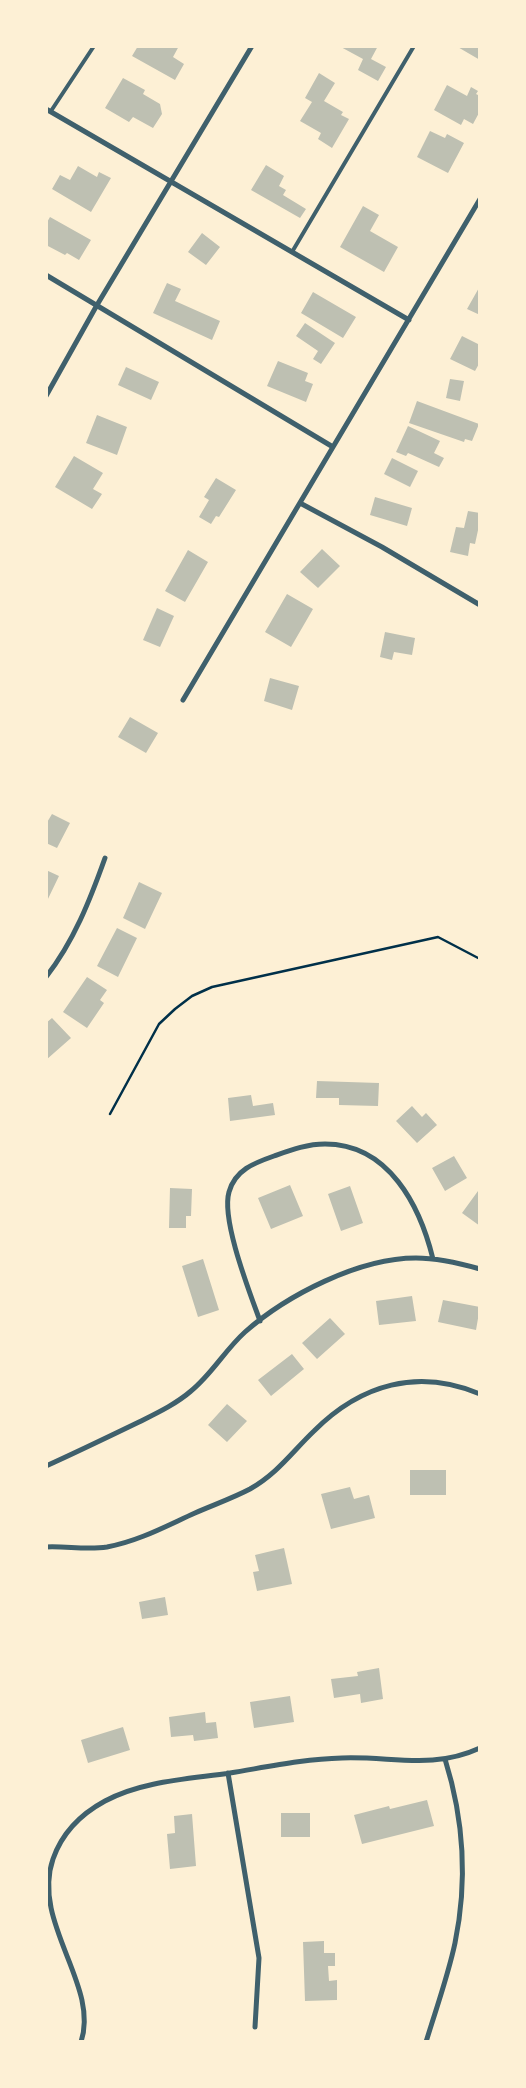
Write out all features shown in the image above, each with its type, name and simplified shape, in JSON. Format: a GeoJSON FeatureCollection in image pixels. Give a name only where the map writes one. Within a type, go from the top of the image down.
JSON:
{"type":"FeatureCollection","features":[{"type":"Feature","properties":{"kind":"street"},"geometry":{"type":"LineString","coordinates":[[46,396],[97,305],[252,46]]}},
{"type":"Feature","properties":{"kind":"street"},"geometry":{"type":"LineString","coordinates":[[48,110],[409,320]]}},
{"type":"Feature","properties":{"kind":"street"},"geometry":{"type":"LineString","coordinates":[[183,700],[480,199]]}},
{"type":"Feature","properties":{"kind":"street"},"geometry":{"type":"LineString","coordinates":[[46,275],[333,447]]}},
{"type":"Feature","properties":{"kind":"street"},"geometry":{"type":"LineString","coordinates":[[300,503],[382,547],[480,604]]}},
{"type":"Feature","properties":{"kind":"street"},"geometry":{"type":"LineString","coordinates":[[46,977],[74,935],[92,896],[105,858]]}},
{"type":"Feature","properties":{"kind":"street"},"geometry":{"type":"LineString","coordinates":[[260,1321],[241,1267],[228,1203],[234,1181],[239,1173],[254,1163],[304,1146],[326,1144],[348,1147],[366,1153],[381,1162],[407,1193],[419,1215],[433,1259]]}},
{"type":"Feature","properties":{"kind":"street"},"geometry":{"type":"LineString","coordinates":[[46,1466],[170,1406],[191,1392],[244,1333],[280,1306],[347,1273],[383,1261],[433,1259],[480,1269]]}},
{"type":"Feature","properties":{"kind":"street"},"geometry":{"type":"LineString","coordinates":[[46,1547],[104,1547],[130,1542],[249,1489],[288,1461],[313,1432],[331,1415],[368,1393],[391,1385],[429,1380],[453,1384],[480,1394]]}},
{"type":"Feature","properties":{"kind":"street"},"geometry":{"type":"LineString","coordinates":[[81,2042],[84,2020],[82,2003],[54,1922],[49,1878],[59,1844],[82,1816],[104,1801],[125,1792],[169,1782],[300,1762],[342,1758],[404,1762],[445,1760],[480,1748]]}},
{"type":"Feature","properties":{"kind":"street"},"geometry":{"type":"LineString","coordinates":[[426,2042],[454,1944],[460,1911],[463,1849],[461,1823],[445,1760]]}},
{"type":"Feature","properties":{"kind":"street"},"geometry":{"type":"LineString","coordinates":[[228,1773],[259,1958],[255,2027]]}},
{"type":"Feature","properties":{"kind":"lane"},"geometry":{"type":"LineString","coordinates":[[48,110],[94,46]]}},
{"type":"Feature","properties":{"kind":"lane"},"geometry":{"type":"LineString","coordinates":[[292,252],[414,46]]}},
{"type":"Feature","properties":{"kind":"path"},"geometry":{"type":"LineString","coordinates":[[110,1114],[159,1024],[175,1009],[212,987],[438,937],[480,959]]}},
{"type":"Feature","properties":{"kind":"building"},"geometry":{"type":"Polygon","coordinates":[[[138,46],[179,46],[173,57],[184,64],[175,80],[132,56],[138,46]]]}},
{"type":"Feature","properties":{"kind":"building"},"geometry":{"type":"Polygon","coordinates":[[[339,46],[378,46],[371,59],[386,67],[378,81],[358,70],[363,59],[339,46]]]}},
{"type":"Feature","properties":{"kind":"building"},"geometry":{"type":"Polygon","coordinates":[[[456,46],[480,46],[480,60],[456,46]]]}},
{"type":"Feature","properties":{"kind":"building"},"geometry":{"type":"Polygon","coordinates":[[[319,73],[335,83],[324,101],[343,112],[341,115],[349,119],[332,148],[318,139],[321,133],[300,121],[312,102],[305,98],[319,73]]]}},
{"type":"Feature","properties":{"kind":"building"},"geometry":{"type":"Polygon","coordinates":[[[123,78],[145,90],[143,94],[160,104],[162,114],[153,128],[133,117],[129,122],[105,108],[123,78]]]}},
{"type":"Feature","properties":{"kind":"building"},"geometry":{"type":"Polygon","coordinates":[[[447,85],[467,96],[471,87],[478,91],[476,94],[480,96],[480,111],[473,124],[464,119],[461,125],[434,110],[447,85]]]}},
{"type":"Feature","properties":{"kind":"building"},"geometry":{"type":"Polygon","coordinates":[[[430,131],[445,138],[447,134],[464,143],[448,173],[417,157],[430,131]]]}},
{"type":"Feature","properties":{"kind":"building"},"geometry":{"type":"Polygon","coordinates":[[[266,165],[284,176],[279,186],[286,190],[283,195],[306,209],[300,218],[251,190],[266,165]]]}},
{"type":"Feature","properties":{"kind":"building"},"geometry":{"type":"Polygon","coordinates":[[[78,166],[97,177],[99,172],[111,178],[91,212],[52,189],[60,175],[70,180],[78,166]]]}},
{"type":"Feature","properties":{"kind":"building"},"geometry":{"type":"Polygon","coordinates":[[[363,206],[379,215],[370,231],[398,247],[384,272],[340,247],[363,206]]]}},
{"type":"Feature","properties":{"kind":"building"},"geometry":{"type":"Polygon","coordinates":[[[50,217],[91,240],[79,260],[46,245],[46,224],[50,217]]]}},
{"type":"Feature","properties":{"kind":"building"},"geometry":{"type":"Polygon","coordinates":[[[202,233],[220,247],[206,265],[188,252],[202,233]]]}},
{"type":"Feature","properties":{"kind":"building"},"geometry":{"type":"Polygon","coordinates":[[[167,283],[181,289],[175,301],[220,321],[212,340],[153,313],[167,283]]]}},
{"type":"Feature","properties":{"kind":"building"},"geometry":{"type":"Polygon","coordinates":[[[480,286],[480,315],[467,309],[480,286]]]}},
{"type":"Feature","properties":{"kind":"building"},"geometry":{"type":"Polygon","coordinates":[[[313,292],[356,317],[343,338],[301,313],[313,292]]]}},
{"type":"Feature","properties":{"kind":"building"},"geometry":{"type":"Polygon","coordinates":[[[305,323],[335,343],[321,364],[313,359],[318,351],[296,336],[305,323]]]}},
{"type":"Feature","properties":{"kind":"building"},"geometry":{"type":"Polygon","coordinates":[[[462,336],[480,345],[480,362],[475,371],[450,359],[462,336]]]}},
{"type":"Feature","properties":{"kind":"building"},"geometry":{"type":"Polygon","coordinates":[[[278,361],[308,373],[305,381],[313,384],[306,402],[267,386],[278,361]]]}},
{"type":"Feature","properties":{"kind":"building"},"geometry":{"type":"Polygon","coordinates":[[[126,367],[159,382],[151,400],[118,385],[126,367]]]}},
{"type":"Feature","properties":{"kind":"building"},"geometry":{"type":"Polygon","coordinates":[[[450,379],[464,381],[460,401],[446,398],[450,379]]]}},
{"type":"Feature","properties":{"kind":"building"},"geometry":{"type":"Polygon","coordinates":[[[417,401],[479,424],[472,441],[465,439],[464,442],[409,423],[417,401]]]}},
{"type":"Feature","properties":{"kind":"building"},"geometry":{"type":"Polygon","coordinates":[[[97,415],[127,427],[117,455],[86,443],[97,415]]]}},
{"type":"Feature","properties":{"kind":"building"},"geometry":{"type":"Polygon","coordinates":[[[408,426],[440,441],[434,453],[444,458],[439,467],[408,453],[406,456],[396,452],[408,426]]]}},
{"type":"Feature","properties":{"kind":"building"},"geometry":{"type":"Polygon","coordinates":[[[74,456],[103,473],[93,489],[102,494],[92,509],[55,487],[74,456]]]}},
{"type":"Feature","properties":{"kind":"building"},"geometry":{"type":"Polygon","coordinates":[[[392,458],[418,471],[410,487],[384,474],[392,458]]]}},
{"type":"Feature","properties":{"kind":"building"},"geometry":{"type":"Polygon","coordinates":[[[216,478],[236,490],[219,517],[216,516],[211,524],[199,517],[209,500],[204,497],[216,478]]]}},
{"type":"Feature","properties":{"kind":"building"},"geometry":{"type":"Polygon","coordinates":[[[375,497],[412,508],[407,526],[370,515],[375,497]]]}},
{"type":"Feature","properties":{"kind":"building"},"geometry":{"type":"Polygon","coordinates":[[[468,511],[480,513],[480,521],[475,544],[470,543],[468,556],[450,552],[456,527],[464,528],[468,511]]]}},
{"type":"Feature","properties":{"kind":"building"},"geometry":{"type":"Polygon","coordinates":[[[322,549],[340,566],[318,588],[300,572],[322,549]]]}},
{"type":"Feature","properties":{"kind":"building"},"geometry":{"type":"Polygon","coordinates":[[[188,550],[208,562],[185,602],[165,591],[188,550]]]}},
{"type":"Feature","properties":{"kind":"building"},"geometry":{"type":"Polygon","coordinates":[[[287,594],[313,609],[291,647],[265,632],[287,594]]]}},
{"type":"Feature","properties":{"kind":"building"},"geometry":{"type":"Polygon","coordinates":[[[157,608],[174,616],[160,647],[143,640],[157,608]]]}},
{"type":"Feature","properties":{"kind":"building"},"geometry":{"type":"Polygon","coordinates":[[[385,632],[415,638],[412,655],[394,652],[392,660],[380,657],[385,632]]]}},
{"type":"Feature","properties":{"kind":"building"},"geometry":{"type":"Polygon","coordinates":[[[270,678],[299,686],[292,710],[264,701],[270,678]]]}},
{"type":"Feature","properties":{"kind":"building"},"geometry":{"type":"Polygon","coordinates":[[[130,717],[158,733],[146,753],[118,737],[130,717]]]}},
{"type":"Feature","properties":{"kind":"building"},"geometry":{"type":"Polygon","coordinates":[[[52,814],[70,823],[57,848],[46,843],[46,824],[52,814]]]}},
{"type":"Feature","properties":{"kind":"building"},"geometry":{"type":"Polygon","coordinates":[[[46,870],[59,876],[46,903],[46,870]]]}},
{"type":"Feature","properties":{"kind":"building"},"geometry":{"type":"Polygon","coordinates":[[[139,882],[162,893],[145,929],[123,918],[139,882]]]}},
{"type":"Feature","properties":{"kind":"building"},"geometry":{"type":"Polygon","coordinates":[[[117,928],[137,938],[118,977],[97,966],[117,928]]]}},
{"type":"Feature","properties":{"kind":"building"},"geometry":{"type":"Polygon","coordinates":[[[87,977],[107,990],[100,1000],[104,1003],[87,1028],[63,1012],[87,977]]]}},
{"type":"Feature","properties":{"kind":"building"},"geometry":{"type":"Polygon","coordinates":[[[52,1018],[71,1038],[46,1060],[46,1023],[52,1018]]]}},
{"type":"Feature","properties":{"kind":"building"},"geometry":{"type":"Polygon","coordinates":[[[317,1081],[379,1083],[378,1106],[339,1105],[339,1098],[316,1098],[317,1081]]]}},
{"type":"Feature","properties":{"kind":"building"},"geometry":{"type":"Polygon","coordinates":[[[251,1095],[253,1106],[273,1103],[275,1115],[230,1121],[228,1098],[251,1095]]]}},
{"type":"Feature","properties":{"kind":"building"},"geometry":{"type":"Polygon","coordinates":[[[412,1106],[422,1117],[426,1113],[437,1125],[417,1143],[396,1121],[412,1106]]]}},
{"type":"Feature","properties":{"kind":"building"},"geometry":{"type":"Polygon","coordinates":[[[454,1156],[467,1178],[445,1191],[432,1168],[454,1156]]]}},
{"type":"Feature","properties":{"kind":"building"},"geometry":{"type":"Polygon","coordinates":[[[290,1185],[303,1216],[271,1229],[258,1198],[290,1185]]]}},
{"type":"Feature","properties":{"kind":"building"},"geometry":{"type":"Polygon","coordinates":[[[350,1186],[363,1223],[341,1231],[328,1194],[350,1186]]]}},
{"type":"Feature","properties":{"kind":"building"},"geometry":{"type":"Polygon","coordinates":[[[170,1188],[192,1189],[191,1216],[186,1216],[186,1228],[169,1228],[170,1188]]]}},
{"type":"Feature","properties":{"kind":"building"},"geometry":{"type":"Polygon","coordinates":[[[478,1191],[480,1193],[480,1226],[462,1213],[478,1191]]]}},
{"type":"Feature","properties":{"kind":"building"},"geometry":{"type":"Polygon","coordinates":[[[203,1259],[219,1310],[198,1317],[182,1266],[203,1259]]]}},
{"type":"Feature","properties":{"kind":"building"},"geometry":{"type":"Polygon","coordinates":[[[412,1296],[416,1321],[379,1325],[376,1301],[412,1296]]]}},
{"type":"Feature","properties":{"kind":"building"},"geometry":{"type":"Polygon","coordinates":[[[443,1300],[480,1307],[476,1330],[438,1322],[443,1300]]]}},
{"type":"Feature","properties":{"kind":"building"},"geometry":{"type":"Polygon","coordinates":[[[330,1318],[345,1334],[317,1359],[302,1343],[330,1318]]]}},
{"type":"Feature","properties":{"kind":"building"},"geometry":{"type":"Polygon","coordinates":[[[292,1354],[304,1369],[271,1396],[258,1380],[292,1354]]]}},
{"type":"Feature","properties":{"kind":"building"},"geometry":{"type":"Polygon","coordinates":[[[227,1404],[247,1421],[227,1442],[208,1425],[227,1404]]]}},
{"type":"Feature","properties":{"kind":"building"},"geometry":{"type":"Polygon","coordinates":[[[410,1470],[446,1470],[446,1495],[410,1495],[410,1470]]]}},
{"type":"Feature","properties":{"kind":"building"},"geometry":{"type":"Polygon","coordinates":[[[350,1487],[354,1499],[369,1495],[375,1518],[331,1529],[321,1494],[350,1487]]]}},
{"type":"Feature","properties":{"kind":"building"},"geometry":{"type":"Polygon","coordinates":[[[284,1548],[292,1584],[257,1591],[253,1572],[259,1571],[255,1555],[284,1548]]]}},
{"type":"Feature","properties":{"kind":"building"},"geometry":{"type":"Polygon","coordinates":[[[165,1597],[168,1615],[142,1619],[139,1602],[165,1597]]]}},
{"type":"Feature","properties":{"kind":"building"},"geometry":{"type":"Polygon","coordinates":[[[379,1668],[383,1699],[361,1703],[360,1694],[334,1698],[331,1679],[358,1676],[357,1672],[379,1668]]]}},
{"type":"Feature","properties":{"kind":"building"},"geometry":{"type":"Polygon","coordinates":[[[290,1696],[294,1722],[254,1728],[250,1702],[290,1696]]]}},
{"type":"Feature","properties":{"kind":"building"},"geometry":{"type":"Polygon","coordinates":[[[205,1712],[206,1723],[216,1722],[218,1738],[194,1741],[193,1735],[171,1737],[169,1717],[205,1712]]]}},
{"type":"Feature","properties":{"kind":"building"},"geometry":{"type":"Polygon","coordinates":[[[123,1727],[130,1750],[88,1763],[81,1740],[123,1727]]]}},
{"type":"Feature","properties":{"kind":"building"},"geometry":{"type":"Polygon","coordinates":[[[427,1800],[434,1826],[362,1844],[354,1815],[389,1806],[390,1809],[427,1800]]]}},
{"type":"Feature","properties":{"kind":"building"},"geometry":{"type":"Polygon","coordinates":[[[281,1813],[310,1813],[310,1837],[281,1837],[281,1813]]]}},
{"type":"Feature","properties":{"kind":"building"},"geometry":{"type":"Polygon","coordinates":[[[192,1814],[196,1866],[170,1869],[167,1834],[175,1833],[174,1816],[192,1814]]]}},
{"type":"Feature","properties":{"kind":"building"},"geometry":{"type":"Polygon","coordinates":[[[324,1941],[324,1953],[335,1953],[335,1966],[328,1966],[329,1981],[337,1980],[337,2000],[305,2001],[303,1942],[324,1941]]]}}]}
